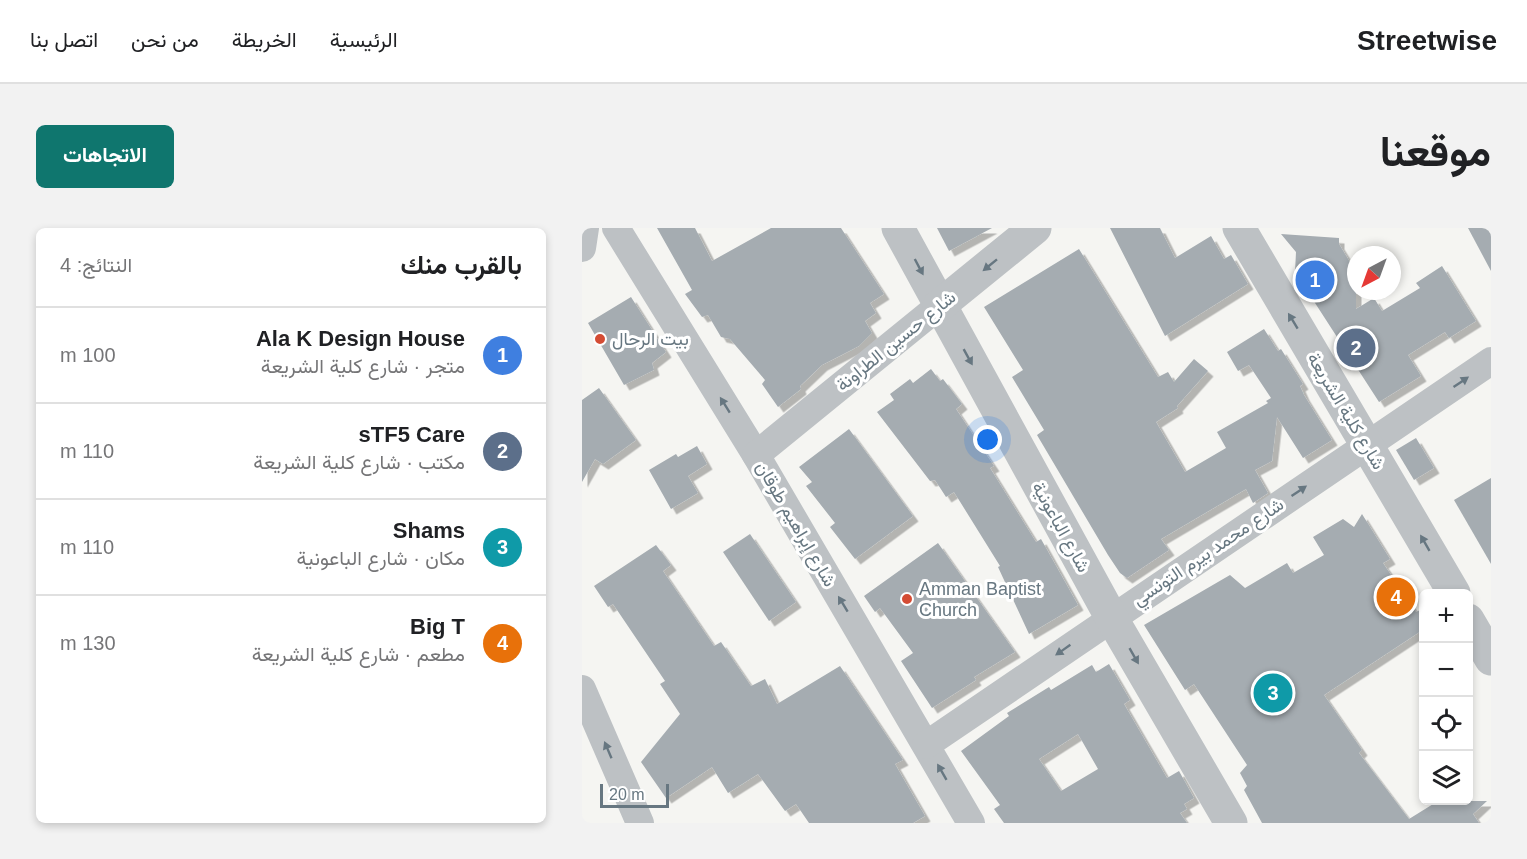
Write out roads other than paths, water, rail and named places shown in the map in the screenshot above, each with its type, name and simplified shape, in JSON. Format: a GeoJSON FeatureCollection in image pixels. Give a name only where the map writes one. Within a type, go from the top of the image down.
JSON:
{"type":"FeatureCollection","features":[{"type":"Feature","properties":{"kind":"street"},"geometry":{"type":"LineString","coordinates":[[582,248],[585,228]]}},
{"type":"Feature","properties":{"kind":"street","name":"شارع إبراهيم طوقان"},"geometry":{"type":"LineString","coordinates":[[616,228],[756,455],[971,823]]}},
{"type":"Feature","properties":{"kind":"street","name":"شارع الباعونية"},"geometry":{"type":"LineString","coordinates":[[898,228],[1111,617],[1231,823]]}},
{"type":"Feature","properties":{"kind":"street","name":"شارع حسين الطراونة"},"geometry":{"type":"LineString","coordinates":[[756,455],[1035,228]]}},
{"type":"Feature","properties":{"kind":"street","name":"شارع كلية الشريعة"},"geometry":{"type":"LineString","coordinates":[[1239,228],[1451,589]]}},
{"type":"Feature","properties":{"kind":"street","name":"شارع محمد بيرم التونسي"},"geometry":{"type":"LineString","coordinates":[[926,745],[1111,617],[1491,361]]}},
{"type":"Feature","properties":{"kind":"street"},"geometry":{"type":"LineString","coordinates":[[1473,628],[1491,659]]}},
{"type":"Feature","properties":{"kind":"street"},"geometry":{"type":"LineString","coordinates":[[582,689],[640,823]]}},
{"type":"Feature","properties":{"kind":"place","name":"Ala K Design House"},"geometry":{"type":"Point","coordinates":[1315,280]}},
{"type":"Feature","properties":{"kind":"place","name":"بيت الرحال"},"geometry":{"type":"Point","coordinates":[600,339]}},
{"type":"Feature","properties":{"kind":"place","name":"sTF5 Care"},"geometry":{"type":"Point","coordinates":[1356,348]}},
{"type":"Feature","properties":{"kind":"place","name":"Big T"},"geometry":{"type":"Point","coordinates":[1396,597]}},
{"type":"Feature","properties":{"kind":"place","name":"Amman Baptist Church"},"geometry":{"type":"Point","coordinates":[907,599]}},
{"type":"Feature","properties":{"kind":"place","name":"Shams"},"geometry":{"type":"Point","coordinates":[1273,693]}}]}
